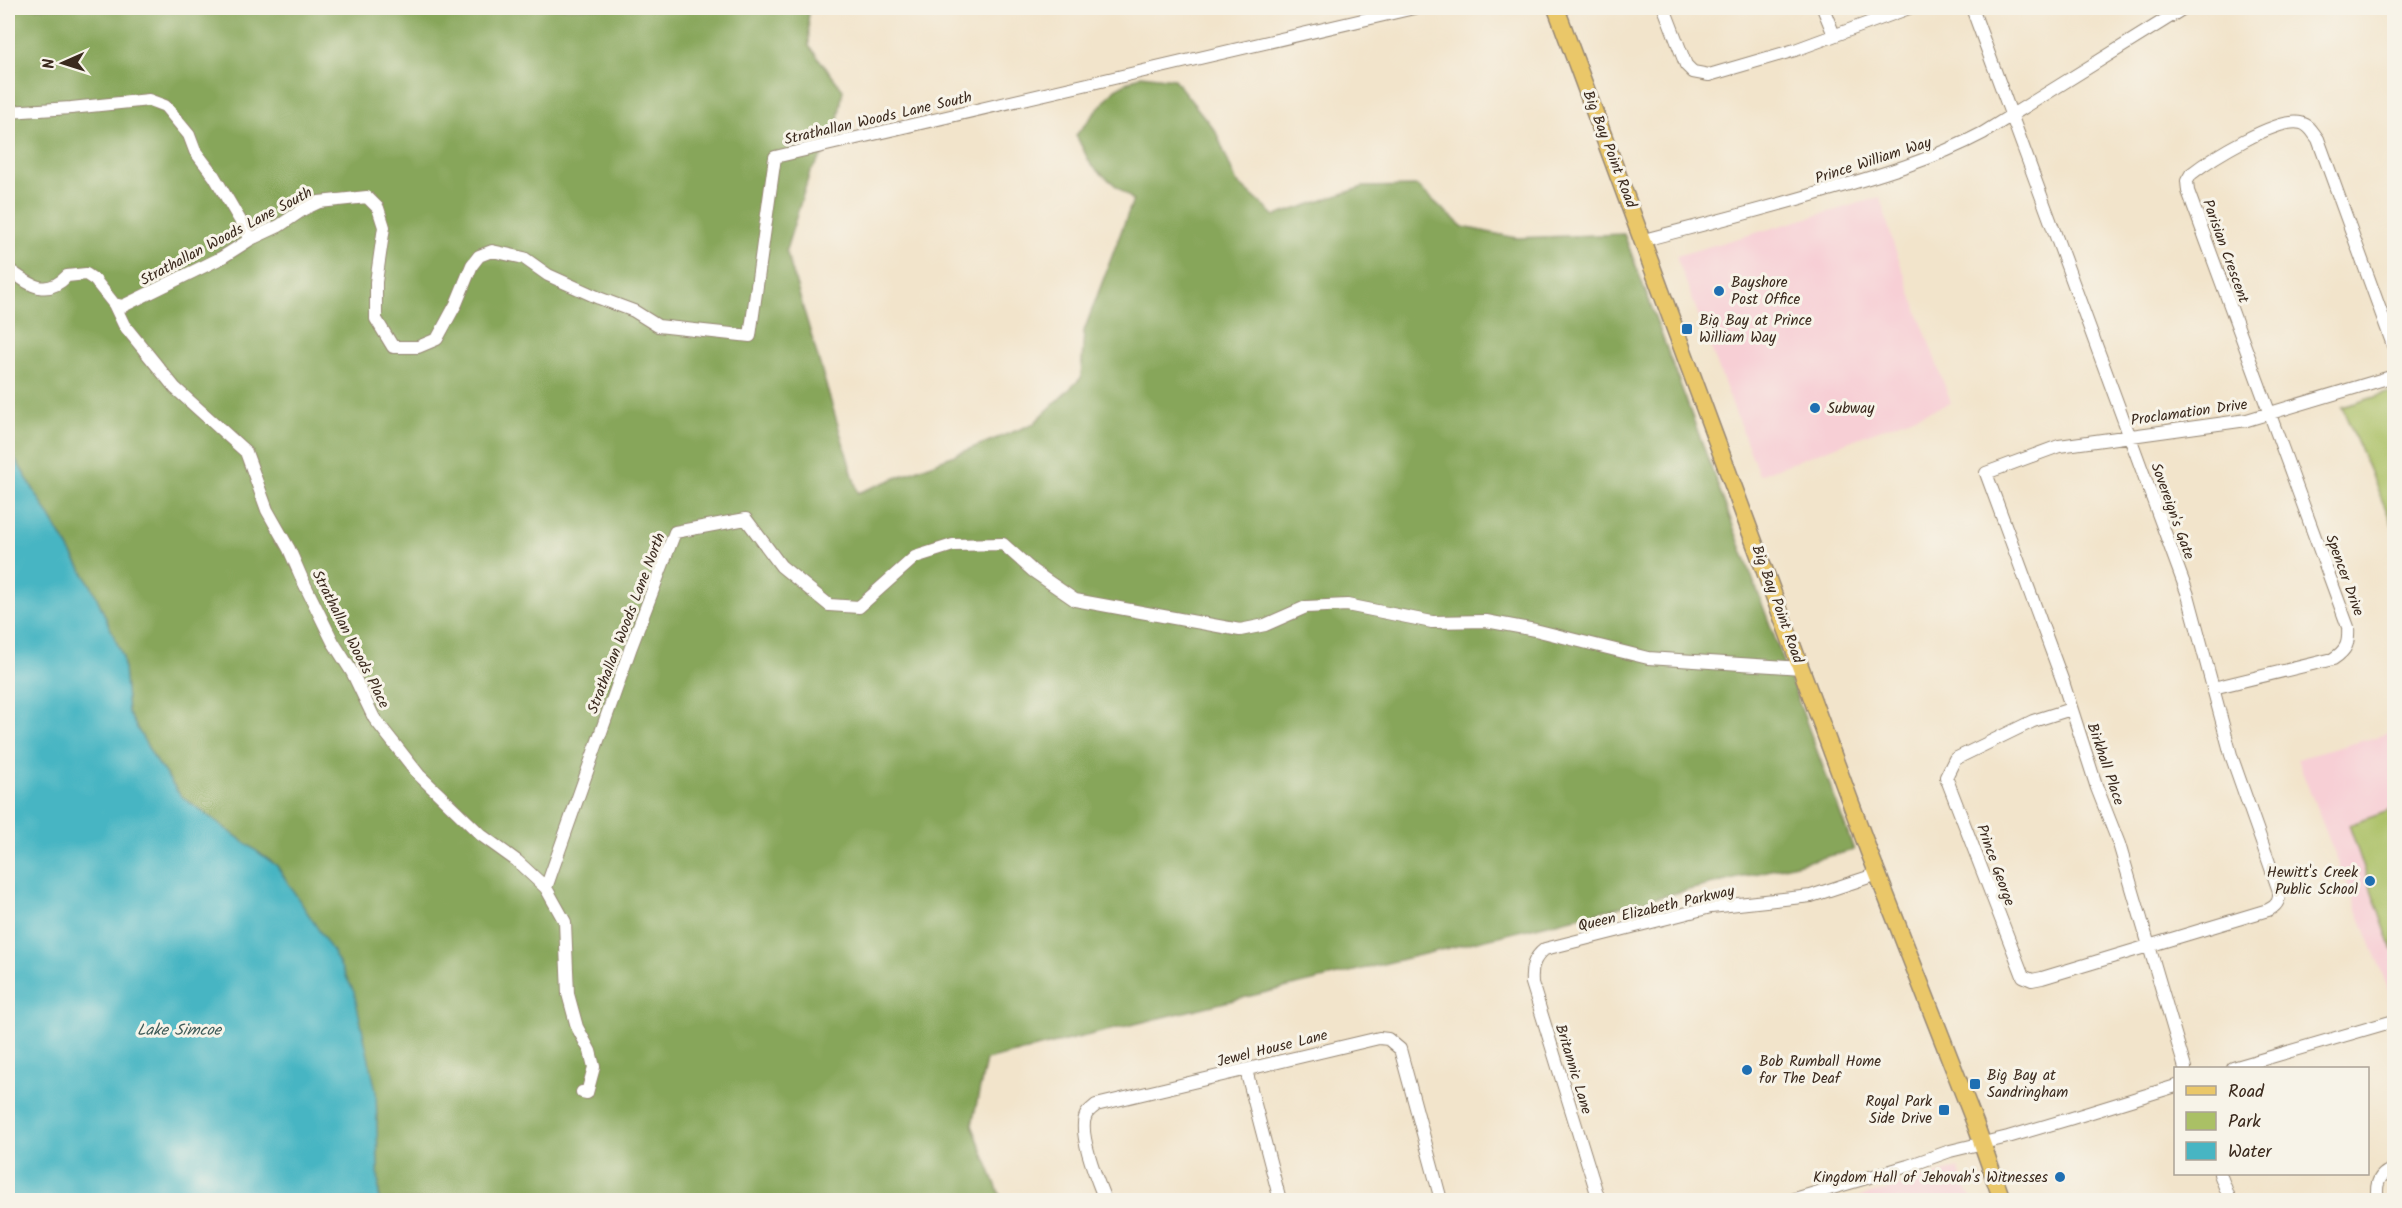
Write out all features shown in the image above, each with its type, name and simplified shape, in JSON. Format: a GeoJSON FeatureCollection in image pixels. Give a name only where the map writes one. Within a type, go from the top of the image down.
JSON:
{"type":"FeatureCollection","features":[{"type":"Feature","properties":{"kind":"main road","name":"Big Bay Point Road"},"geometry":{"type":"LineString","coordinates":[[1556,8],[1878,874],[2002,1200]]}},
{"type":"Feature","properties":{"kind":"street","name":"Strathallan Woods Lane South"},"geometry":{"type":"LineString","coordinates":[[114,304],[123,306],[221,258],[319,202],[367,197],[378,208],[384,227],[376,282],[376,319],[393,347],[418,347],[437,339],[456,304],[472,265],[479,256],[492,251],[524,258],[548,275],[598,298],[634,311],[658,326],[750,336],[775,157],[1414,8]]}},
{"type":"Feature","properties":{"kind":"street"},"geometry":{"type":"LineString","coordinates":[[1664,8],[1686,65],[1698,74],[1716,73],[1795,50],[1910,8]]}},
{"type":"Feature","properties":{"kind":"street"},"geometry":{"type":"LineString","coordinates":[[1823,8],[1834,35]]}},
{"type":"Feature","properties":{"kind":"street","name":"Sovereign's Gate"},"geometry":{"type":"LineString","coordinates":[[1972,8],[2188,595],[2231,755],[2279,891],[2278,902],[2268,910],[2150,946]]}},
{"type":"Feature","properties":{"kind":"street","name":"Prince William Way"},"geometry":{"type":"LineString","coordinates":[[1644,240],[1763,210],[1911,166],[1953,149],[2011,116],[2184,8]]}},
{"type":"Feature","properties":{"kind":"street"},"geometry":{"type":"LineString","coordinates":[[8,112],[149,100],[165,106],[189,135],[195,151],[214,176],[251,239]]}},
{"type":"Feature","properties":{"kind":"street","name":"Parisian Crescent"},"geometry":{"type":"LineString","coordinates":[[2270,414],[2188,191],[2187,181],[2191,174],[2245,140],[2291,123],[2302,123],[2311,129],[2318,139],[2394,348]]}},
{"type":"Feature","properties":{"kind":"street","name":"Strathallan Woods Place"},"geometry":{"type":"LineString","coordinates":[[8,269],[31,285],[42,288],[58,286],[67,276],[86,274],[95,280],[114,304],[124,325],[175,388],[246,452],[267,510],[374,718],[419,775],[481,835],[517,861],[546,888],[565,922],[568,994],[577,1027],[590,1051],[594,1067],[587,1093],[582,1092]]}},
{"type":"Feature","properties":{"kind":"street","name":"Proclamation Drive"},"geometry":{"type":"LineString","coordinates":[[1986,473],[2059,446],[2247,420],[2394,376]]}},
{"type":"Feature","properties":{"kind":"street","name":"Spencer Drive"},"geometry":{"type":"LineString","coordinates":[[2212,688],[2333,659],[2344,652],[2349,642],[2348,627],[2270,414]]}},
{"type":"Feature","properties":{"kind":"street","name":"Birkhall Place"},"geometry":{"type":"LineString","coordinates":[[1986,473],[2072,709],[2097,788],[2119,844],[2185,1067]]}},
{"type":"Feature","properties":{"kind":"street","name":"Strathallan Woods Lane North"},"geometry":{"type":"LineString","coordinates":[[546,888],[631,647],[675,532],[746,519],[781,566],[829,605],[859,607],[915,557],[953,545],[1003,544],[1033,571],[1075,600],[1240,630],[1265,625],[1306,607],[1347,605],[1432,622],[1486,621],[1535,630],[1647,658],[1802,668]]}},
{"type":"Feature","properties":{"kind":"street","name":"Prince George"},"geometry":{"type":"LineString","coordinates":[[2072,709],[2033,721],[1955,759],[1946,777],[2019,970],[2024,977],[2034,980],[2150,946]]}},
{"type":"Feature","properties":{"kind":"street","name":"Queen Elizabeth Parkway"},"geometry":{"type":"LineString","coordinates":[[1545,949],[1711,908],[1811,896],[1878,874]]}},
{"type":"Feature","properties":{"kind":"street","name":"Britannic Lane"},"geometry":{"type":"LineString","coordinates":[[1545,949],[1533,963],[1532,983],[1599,1200]]}},
{"type":"Feature","properties":{"kind":"street"},"geometry":{"type":"LineString","coordinates":[[2237,1067],[2394,1021]]}},
{"type":"Feature","properties":{"kind":"street","name":"Jewel House Lane"},"geometry":{"type":"LineString","coordinates":[[1105,1200],[1083,1124],[1086,1113],[1096,1105],[1369,1039],[1388,1039],[1400,1049],[1441,1200]]}},
{"type":"Feature","properties":{"kind":"street"},"geometry":{"type":"LineString","coordinates":[[1246,1070],[1281,1200]]}},
{"type":"Feature","properties":{"kind":"street"},"geometry":{"type":"LineString","coordinates":[[1791,1200],[2174,1086]]}},
{"type":"Feature","properties":{"kind":"street"},"geometry":{"type":"LineString","coordinates":[[2378,1200],[2377,1183],[2381,1175],[2394,1169]]}},
{"type":"Feature","properties":{"kind":"street"},"geometry":{"type":"LineString","coordinates":[[2221,1175],[2230,1200]]}},
{"type":"Feature","properties":{"kind":"shaded area"},"geometry":{"type":"Polygon","coordinates":[[[1880,197],[1895,249],[1951,403],[1759,475],[1676,256],[1880,197]]]}},
{"type":"Feature","properties":{"kind":"shaded area","name":"Hewitt's Creek Public School"},"geometry":{"type":"Polygon","coordinates":[[[2394,732],[2394,1003],[2297,759],[2394,732]]]}},
{"type":"Feature","properties":{"kind":"shaded area"},"geometry":{"type":"Polygon","coordinates":[[[1958,1168],[1972,1200],[1847,1200],[1889,1189],[1958,1168]]]}},
{"type":"Feature","properties":{"kind":"green space"},"geometry":{"type":"Polygon","coordinates":[[[8,8],[808,8],[809,46],[843,90],[835,138],[810,172],[786,250],[858,493],[1033,424],[1081,378],[1084,331],[1133,200],[1091,165],[1076,135],[1115,89],[1141,75],[1174,79],[1216,132],[1236,181],[1275,216],[1363,187],[1417,186],[1463,227],[1516,238],[1624,234],[1854,850],[986,1060],[972,1125],[1002,1200],[379,1200],[376,1091],[277,866],[181,796],[154,758],[128,712],[123,657],[93,589],[8,447],[8,8]]]}},
{"type":"Feature","properties":{"kind":"green space"},"geometry":{"type":"Polygon","coordinates":[[[2394,391],[2394,528],[2342,407],[2394,391]]]}},
{"type":"Feature","properties":{"kind":"green space"},"geometry":{"type":"Polygon","coordinates":[[[2394,809],[2394,949],[2392,950],[2349,825],[2394,809]]]}},
{"type":"Feature","properties":{"kind":"water","name":"Lake Simcoe"},"geometry":{"type":"Polygon","coordinates":[[[8,447],[93,589],[123,657],[128,712],[154,758],[181,796],[277,866],[333,952],[354,992],[376,1091],[379,1200],[8,1200],[8,447]]]}},
{"type":"Feature","properties":{"kind":"place","name":"Bayshore Post Office"},"geometry":{"type":"Point","coordinates":[1719,291]}},
{"type":"Feature","properties":{"kind":"place","name":"Big Bay at Prince William Way"},"geometry":{"type":"Point","coordinates":[1687,329]}},
{"type":"Feature","properties":{"kind":"place","name":"Subway"},"geometry":{"type":"Point","coordinates":[1815,408]}},
{"type":"Feature","properties":{"kind":"place","name":"Hewitt's Creek Public School"},"geometry":{"type":"Point","coordinates":[2370,881]}},
{"type":"Feature","properties":{"kind":"place","name":"Bob Rumball Home for The Deaf"},"geometry":{"type":"Point","coordinates":[1747,1070]}},
{"type":"Feature","properties":{"kind":"place","name":"Big Bay at Sandringham"},"geometry":{"type":"Point","coordinates":[1975,1084]}},
{"type":"Feature","properties":{"kind":"place","name":"Royal Park Side Drive"},"geometry":{"type":"Point","coordinates":[1944,1110]}},
{"type":"Feature","properties":{"kind":"place","name":"Kingdom Hall of Jehovah's Witnesses"},"geometry":{"type":"Point","coordinates":[2060,1177]}}]}
